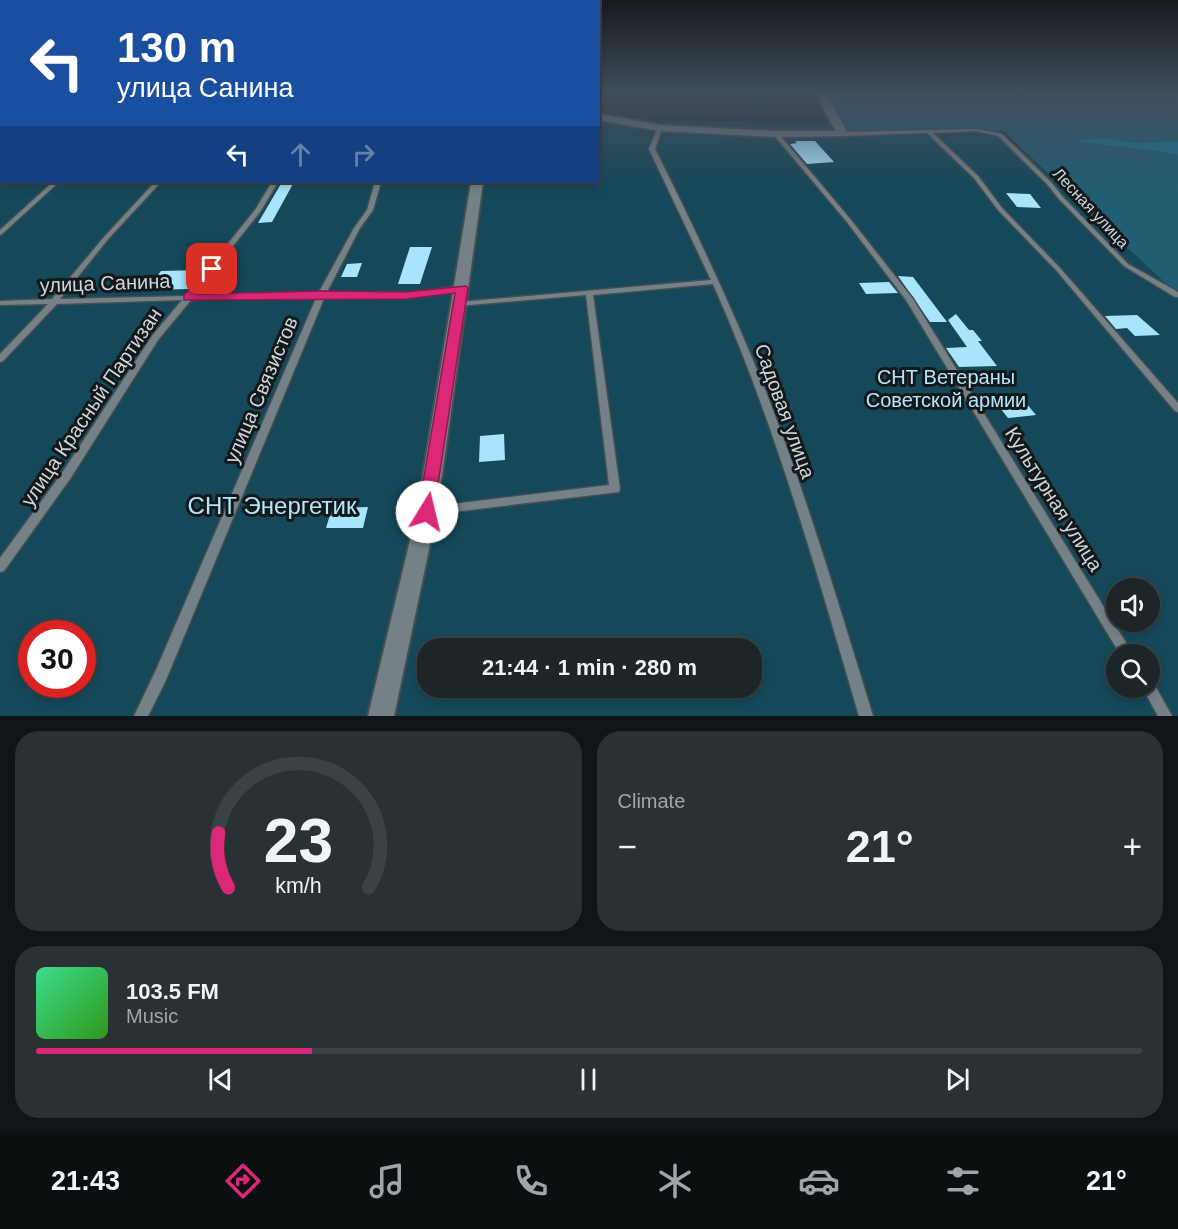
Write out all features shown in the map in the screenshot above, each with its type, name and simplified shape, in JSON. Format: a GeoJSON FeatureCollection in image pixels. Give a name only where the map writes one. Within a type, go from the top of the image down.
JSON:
{"type":"FeatureCollection","features":[{"type":"Feature","properties":{"kind":"street"},"geometry":{"type":"LineString","coordinates":[[645,125],[776,134],[843,134]]}},
{"type":"Feature","properties":{"kind":"street"},"geometry":{"type":"LineString","coordinates":[[838,125],[843,134]]}},
{"type":"Feature","properties":{"kind":"street"},"geometry":{"type":"LineString","coordinates":[[381,716],[427,512],[477,183]]}},
{"type":"Feature","properties":{"kind":"lane","name":"Садовая улица"},"geometry":{"type":"LineString","coordinates":[[660,128],[652,149],[686,216],[715,282],[780,444],[866,716]]}},
{"type":"Feature","properties":{"kind":"lane","name":"Лесная улица"},"geometry":{"type":"LineString","coordinates":[[929,132],[976,130],[990,132],[1006,140],[1126,265],[1178,295]]}},
{"type":"Feature","properties":{"kind":"lane"},"geometry":{"type":"LineString","coordinates":[[843,134],[929,132],[976,177],[1000,209],[1058,269],[1178,410]]}},
{"type":"Feature","properties":{"kind":"lane","name":"Культурная улица"},"geometry":{"type":"LineString","coordinates":[[776,134],[849,221],[909,299],[1121,644]]}},
{"type":"Feature","properties":{"kind":"lane"},"geometry":{"type":"LineString","coordinates":[[0,233],[55,183]]}},
{"type":"Feature","properties":{"kind":"lane"},"geometry":{"type":"LineString","coordinates":[[0,359],[55,301],[107,237],[157,183]]}},
{"type":"Feature","properties":{"kind":"lane","name":"улица Красный Партизан"},"geometry":{"type":"LineString","coordinates":[[0,567],[66,476],[155,338],[258,211],[275,183]]}},
{"type":"Feature","properties":{"kind":"lane","name":"улица Связистов"},"geometry":{"type":"LineString","coordinates":[[141,716],[161,675],[322,294],[357,228],[370,210],[378,183]]}},
{"type":"Feature","properties":{"kind":"lane"},"geometry":{"type":"LineString","coordinates":[[461,296],[590,293],[715,282]]}},
{"type":"Feature","properties":{"kind":"lane"},"geometry":{"type":"LineString","coordinates":[[427,512],[615,489],[590,293]]}},
{"type":"Feature","properties":{"kind":"lane","name":"улица Санина"},"geometry":{"type":"LineString","coordinates":[[0,303],[322,294],[461,296]]}},
{"type":"Feature","properties":{"kind":"lane"},"geometry":{"type":"LineString","coordinates":[[1155,698],[1166,716]]}},
{"type":"Feature","properties":{"kind":"green space"},"geometry":{"type":"Polygon","coordinates":[[[600,125],[625,125],[655,133],[659,125],[992,125],[1178,280],[1178,716],[0,716],[0,183],[480,183],[468,259],[484,183],[600,183],[600,125]]]}},
{"type":"Feature","properties":{"kind":"shaded area"},"geometry":{"type":"Polygon","coordinates":[[[842,125],[1178,125],[1178,295],[1003,131],[846,133],[842,125]]]}},
{"type":"Feature","properties":{"kind":"shaded area"},"geometry":{"type":"Polygon","coordinates":[[[1078,139],[1108,139],[1139,143],[1178,141],[1178,155],[1081,142],[1078,139]]]}},
{"type":"Feature","properties":{"kind":"building"},"geometry":{"type":"Polygon","coordinates":[[[795,141],[815,141],[834,162],[807,164],[790,144],[797,143],[795,141]]]}},
{"type":"Feature","properties":{"kind":"building"},"geometry":{"type":"Polygon","coordinates":[[[281,183],[293,183],[272,222],[258,223],[281,183]]]}},
{"type":"Feature","properties":{"kind":"building"},"geometry":{"type":"Polygon","coordinates":[[[1006,193],[1030,194],[1041,208],[1017,207],[1006,193]]]}},
{"type":"Feature","properties":{"kind":"building"},"geometry":{"type":"Polygon","coordinates":[[[410,247],[432,247],[420,284],[398,284],[410,247]]]}},
{"type":"Feature","properties":{"kind":"building"},"geometry":{"type":"Polygon","coordinates":[[[362,263],[357,277],[341,277],[347,264],[362,263]]]}},
{"type":"Feature","properties":{"kind":"building"},"geometry":{"type":"Polygon","coordinates":[[[202,270],[189,289],[146,290],[161,271],[202,270]]]}},
{"type":"Feature","properties":{"kind":"building"},"geometry":{"type":"Polygon","coordinates":[[[898,276],[913,277],[947,322],[930,322],[898,276]]]}},
{"type":"Feature","properties":{"kind":"building"},"geometry":{"type":"Polygon","coordinates":[[[889,282],[898,293],[866,294],[859,283],[889,282]]]}},
{"type":"Feature","properties":{"kind":"building"},"geometry":{"type":"Polygon","coordinates":[[[956,314],[982,341],[978,341],[997,366],[959,367],[946,348],[967,347],[948,320],[956,314]]]}},
{"type":"Feature","properties":{"kind":"building"},"geometry":{"type":"Polygon","coordinates":[[[1137,315],[1160,335],[1135,336],[1127,328],[1116,329],[1105,316],[1137,315]]]}},
{"type":"Feature","properties":{"kind":"building"},"geometry":{"type":"Polygon","coordinates":[[[1020,396],[1036,415],[1008,418],[993,399],[1020,396]]]}},
{"type":"Feature","properties":{"kind":"building"},"geometry":{"type":"Polygon","coordinates":[[[504,434],[505,460],[479,462],[480,436],[504,434]]]}},
{"type":"Feature","properties":{"kind":"building"},"geometry":{"type":"Polygon","coordinates":[[[368,507],[363,528],[326,528],[332,508],[368,507]]]}},
{"type":"Feature","properties":{"kind":"route"},"geometry":{"type":"LineString","coordinates":[[212,269],[188,297],[406,295],[462,288],[427,512]]}},
{"type":"Feature","properties":{"kind":"park label","name":"СНТ Ветераны Советской армии"},"geometry":{"type":"Point","coordinates":[946,388]}},
{"type":"Feature","properties":{"kind":"park label","name":"СНТ Энергетик"},"geometry":{"type":"Point","coordinates":[272,505]}}]}
